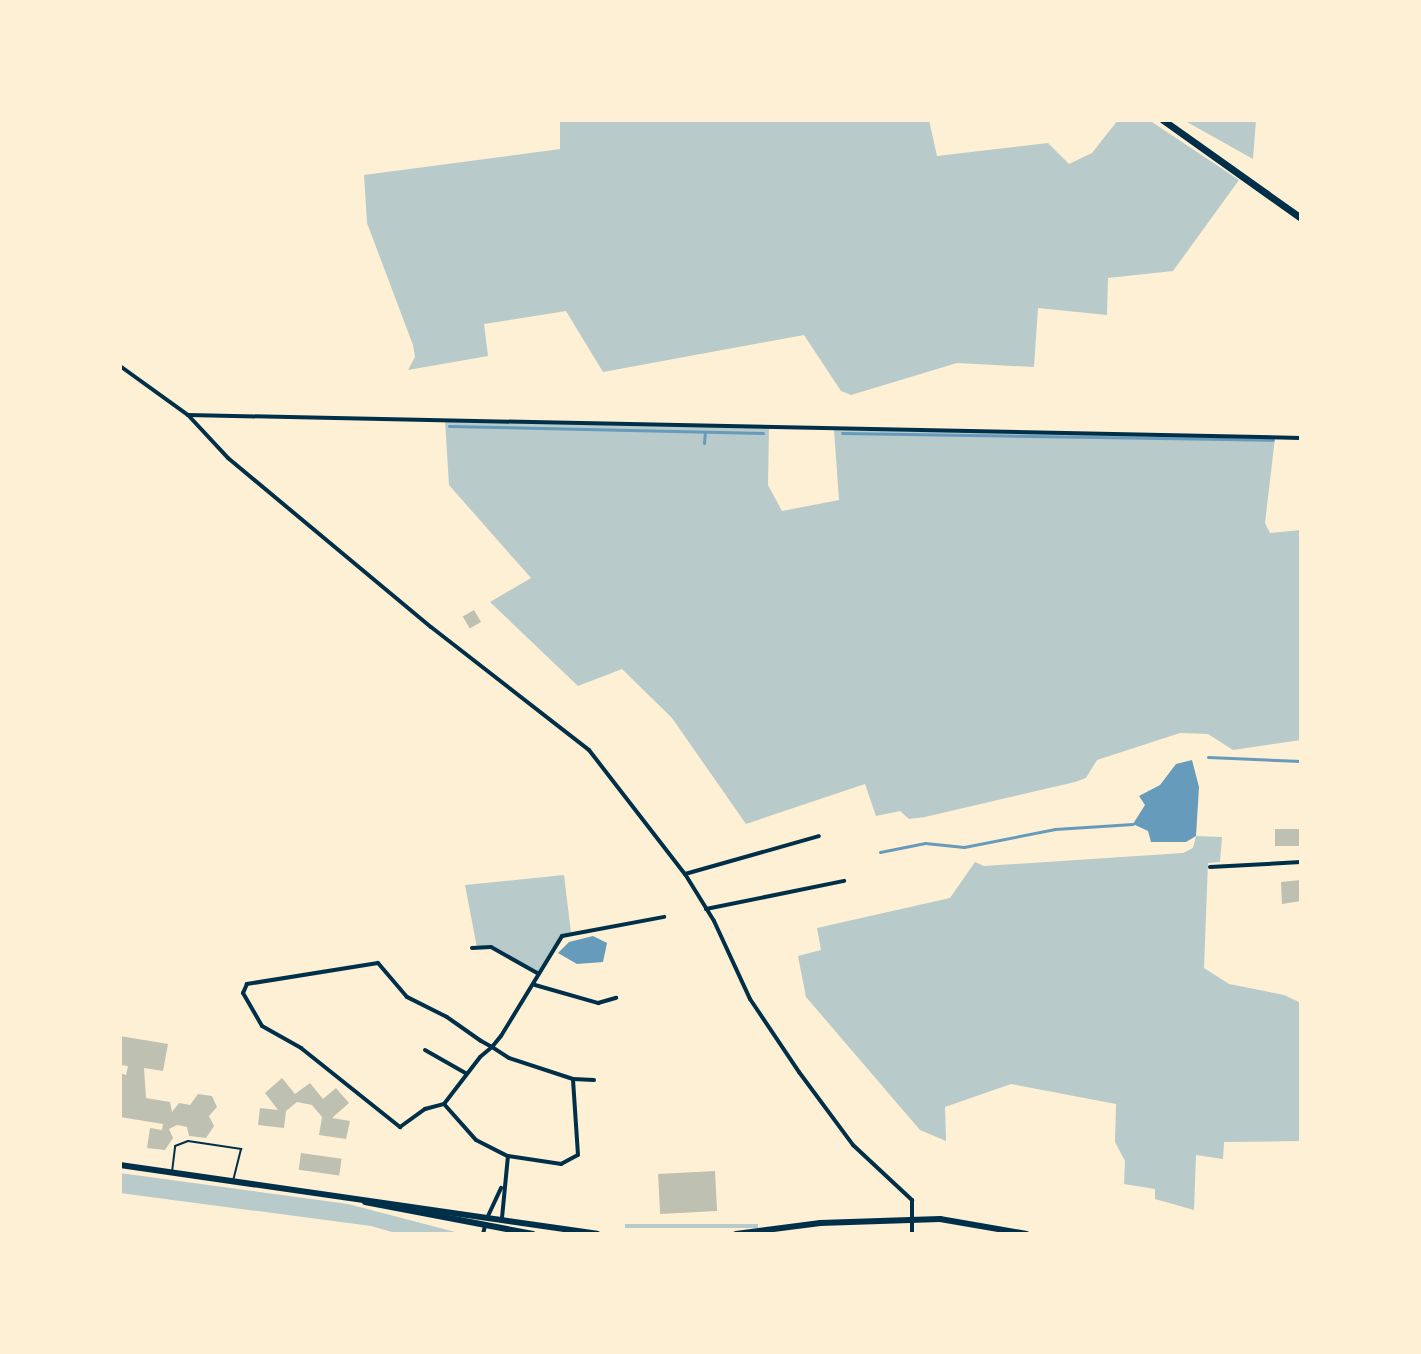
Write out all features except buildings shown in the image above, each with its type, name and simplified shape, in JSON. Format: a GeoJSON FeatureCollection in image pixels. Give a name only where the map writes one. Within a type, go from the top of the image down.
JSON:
{"type":"FeatureCollection","features":[{"type":"Feature","properties":{"kind":"main road"},"geometry":{"type":"LineString","coordinates":[[1163,120],[1301,218]]}},
{"type":"Feature","properties":{"kind":"main road"},"geometry":{"type":"LineString","coordinates":[[120,1165],[172,1175],[347,1196],[597,1234]]}},
{"type":"Feature","properties":{"kind":"main road"},"geometry":{"type":"LineString","coordinates":[[347,1196],[484,1230],[533,1234]]}},
{"type":"Feature","properties":{"kind":"main road"},"geometry":{"type":"LineString","coordinates":[[484,1230],[488,1216]]}},
{"type":"Feature","properties":{"kind":"main road"},"geometry":{"type":"LineString","coordinates":[[499,1232],[502,1218]]}},
{"type":"Feature","properties":{"kind":"main road"},"geometry":{"type":"LineString","coordinates":[[736,1234],[820,1223],[913,1220],[965,1221],[1027,1234]]}},
{"type":"Feature","properties":{"kind":"street"},"geometry":{"type":"LineString","coordinates":[[120,366],[188,415],[228,458],[589,750],[685,874],[706,909],[750,999],[853,1145],[912,1200],[912,1234]]}},
{"type":"Feature","properties":{"kind":"street"},"geometry":{"type":"LineString","coordinates":[[188,415],[1301,438]]}},
{"type":"Feature","properties":{"kind":"street"},"geometry":{"type":"LineString","coordinates":[[685,874],[819,836]]}},
{"type":"Feature","properties":{"kind":"street"},"geometry":{"type":"LineString","coordinates":[[1210,867],[1301,862]]}},
{"type":"Feature","properties":{"kind":"street"},"geometry":{"type":"LineString","coordinates":[[706,909],[844,881]]}},
{"type":"Feature","properties":{"kind":"street"},"geometry":{"type":"LineString","coordinates":[[594,1080],[573,1079],[541,1071],[492,1047],[407,997],[378,963],[247,984],[243,993],[262,1026],[301,1048],[393,1125],[408,1126],[425,1109],[444,1104],[492,1047],[535,985],[537,973],[562,936],[664,917]]}},
{"type":"Feature","properties":{"kind":"street"},"geometry":{"type":"LineString","coordinates":[[472,948],[491,947],[537,973]]}},
{"type":"Feature","properties":{"kind":"street"},"geometry":{"type":"LineString","coordinates":[[535,985],[598,1003],[616,998]]}},
{"type":"Feature","properties":{"kind":"street"},"geometry":{"type":"LineString","coordinates":[[425,1050],[467,1074]]}},
{"type":"Feature","properties":{"kind":"street"},"geometry":{"type":"LineString","coordinates":[[444,1104],[476,1140],[508,1156],[572,1163],[579,1148],[573,1079]]}},
{"type":"Feature","properties":{"kind":"street"},"geometry":{"type":"LineString","coordinates":[[502,1218],[502,1186],[508,1156]]}},
{"type":"Feature","properties":{"kind":"street"},"geometry":{"type":"LineString","coordinates":[[488,1216],[502,1186]]}},
{"type":"Feature","properties":{"kind":"lane"},"geometry":{"type":"LineString","coordinates":[[172,1175],[173,1154],[182,1141],[241,1149],[233,1181]]}},
{"type":"Feature","properties":{"kind":"shaded area"},"geometry":{"type":"Polygon","coordinates":[[[560,120],[929,120],[937,156],[1048,143],[1069,164],[1092,153],[1118,120],[1149,120],[1239,180],[1173,271],[1108,278],[1107,315],[1038,308],[1034,367],[957,363],[851,395],[841,391],[804,335],[603,372],[566,311],[484,324],[488,356],[408,370],[415,357],[413,345],[367,223],[364,175],[560,149],[560,120]]]}},
{"type":"Feature","properties":{"kind":"shaded area"},"geometry":{"type":"Polygon","coordinates":[[[1188,120],[1256,120],[1253,159],[1187,122],[1188,120]]]}},
{"type":"Feature","properties":{"kind":"shaded area"},"geometry":{"type":"Polygon","coordinates":[[[445,421],[769,428],[768,485],[782,511],[839,500],[834,430],[1275,438],[1265,523],[1270,533],[1301,530],[1301,740],[1233,750],[1208,734],[1180,733],[1097,760],[1086,778],[1075,782],[925,817],[909,819],[900,811],[876,816],[865,784],[746,824],[672,718],[622,669],[578,686],[490,602],[531,578],[449,485],[445,421]]]}},
{"type":"Feature","properties":{"kind":"shaded area"},"geometry":{"type":"Polygon","coordinates":[[[1196,836],[1222,837],[1220,862],[1208,863],[1204,968],[1229,984],[1284,995],[1301,1003],[1301,1141],[1224,1142],[1223,1159],[1196,1155],[1194,1210],[1155,1199],[1155,1189],[1124,1184],[1125,1161],[1115,1142],[1116,1104],[1011,1084],[945,1107],[946,1141],[920,1130],[806,997],[798,956],[821,950],[817,928],[950,898],[975,862],[984,866],[1183,853],[1193,848],[1196,836]]]}},
{"type":"Feature","properties":{"kind":"shaded area"},"geometry":{"type":"Polygon","coordinates":[[[564,875],[571,933],[555,944],[537,973],[491,947],[477,948],[465,885],[564,875]]]}},
{"type":"Feature","properties":{"kind":"shaded area"},"geometry":{"type":"Polygon","coordinates":[[[120,1173],[348,1204],[463,1234],[399,1234],[371,1226],[120,1193],[120,1173]]]}},
{"type":"Feature","properties":{"kind":"shaded area"},"geometry":{"type":"Polygon","coordinates":[[[625,1224],[758,1224],[758,1228],[625,1228],[625,1224]]]}},
{"type":"Feature","properties":{"kind":"water"},"geometry":{"type":"Polygon","coordinates":[[[1192,760],[1199,787],[1196,836],[1186,842],[1151,842],[1148,831],[1133,824],[1145,805],[1139,796],[1160,785],[1176,764],[1192,760]]]}},
{"type":"Feature","properties":{"kind":"water"},"geometry":{"type":"Polygon","coordinates":[[[593,936],[607,943],[603,962],[577,964],[558,953],[569,942],[593,936]]]}},
{"type":"Feature","properties":{"kind":"waterway"},"geometry":{"type":"LineString","coordinates":[[449,426],[763,433]]}},
{"type":"Feature","properties":{"kind":"waterway"},"geometry":{"type":"LineString","coordinates":[[704,443],[705,432]]}},
{"type":"Feature","properties":{"kind":"waterway"},"geometry":{"type":"LineString","coordinates":[[842,433],[1273,440]]}},
{"type":"Feature","properties":{"kind":"waterway"},"geometry":{"type":"LineString","coordinates":[[1208,757],[1301,761]]}},
{"type":"Feature","properties":{"kind":"waterway"},"geometry":{"type":"LineString","coordinates":[[880,852],[925,843],[964,847],[1055,829],[1133,824]]}}]}
